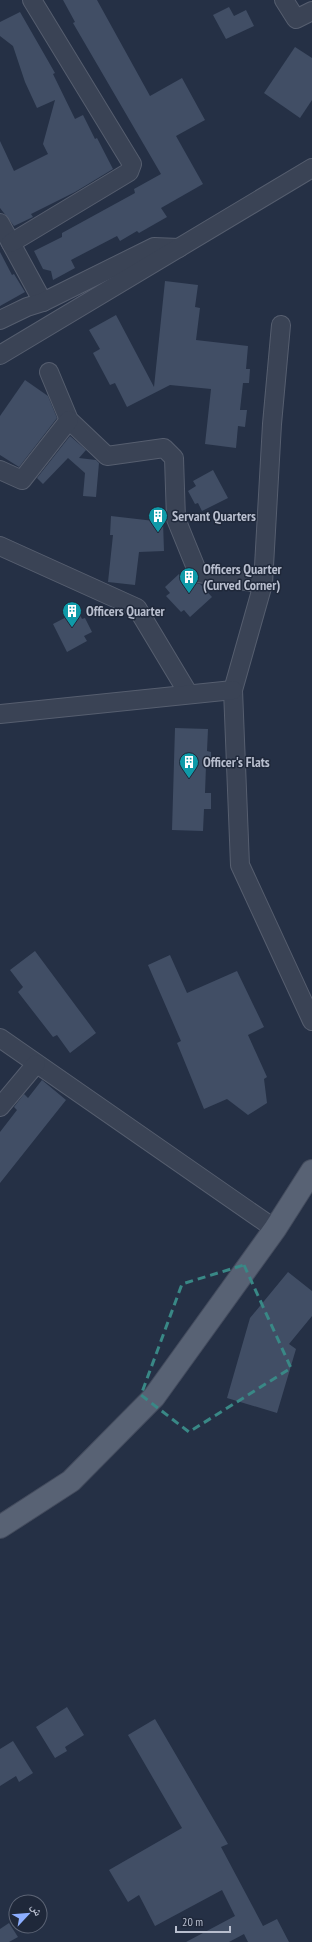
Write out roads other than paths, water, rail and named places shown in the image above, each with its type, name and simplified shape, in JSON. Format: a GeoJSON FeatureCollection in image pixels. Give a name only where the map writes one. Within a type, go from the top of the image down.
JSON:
{"type":"FeatureCollection","features":[{"type":"Feature","properties":{"kind":"main road"},"geometry":{"type":"LineString","coordinates":[[0,1526],[71,1481],[154,1397],[275,1229],[312,1171]]}},
{"type":"Feature","properties":{"kind":"street"},"geometry":{"type":"LineString","coordinates":[[11,243],[129,172],[132,164],[32,0]]}},
{"type":"Feature","properties":{"kind":"street"},"geometry":{"type":"LineString","coordinates":[[284,0],[296,19],[312,11]]}},
{"type":"Feature","properties":{"kind":"street"},"geometry":{"type":"LineString","coordinates":[[0,355],[312,168]]}},
{"type":"Feature","properties":{"kind":"street"},"geometry":{"type":"LineString","coordinates":[[0,223],[43,302]]}},
{"type":"Feature","properties":{"kind":"street"},"geometry":{"type":"LineString","coordinates":[[0,320],[27,307],[43,302],[154,248],[179,248]]}},
{"type":"Feature","properties":{"kind":"street"},"geometry":{"type":"LineString","coordinates":[[281,325],[272,424],[263,584],[234,690],[240,865],[312,1021]]}},
{"type":"Feature","properties":{"kind":"street"},"geometry":{"type":"LineString","coordinates":[[49,372],[69,420],[107,456],[164,448],[174,458],[176,519],[198,573],[263,584]]}},
{"type":"Feature","properties":{"kind":"street"},"geometry":{"type":"LineString","coordinates":[[0,470],[22,480],[69,420]]}},
{"type":"Feature","properties":{"kind":"street"},"geometry":{"type":"LineString","coordinates":[[0,546],[137,608],[188,693]]}},
{"type":"Feature","properties":{"kind":"street"},"geometry":{"type":"LineString","coordinates":[[0,714],[188,693],[234,690]]}},
{"type":"Feature","properties":{"kind":"street"},"geometry":{"type":"LineString","coordinates":[[0,1038],[275,1229]]}},
{"type":"Feature","properties":{"kind":"street"},"geometry":{"type":"LineString","coordinates":[[0,1107],[36,1064]]}},
{"type":"Feature","properties":{"kind":"place","name":"Servant Quarters"},"geometry":{"type":"Point","coordinates":[158,533]}},
{"type":"Feature","properties":{"kind":"place","name":"Officers Quarter (Curved Corner)"},"geometry":{"type":"Point","coordinates":[189,594]}},
{"type":"Feature","properties":{"kind":"place","name":"Officers Quarter"},"geometry":{"type":"Point","coordinates":[72,628]}},
{"type":"Feature","properties":{"kind":"place","name":"Officer's Flats"},"geometry":{"type":"Point","coordinates":[189,779]}}]}
